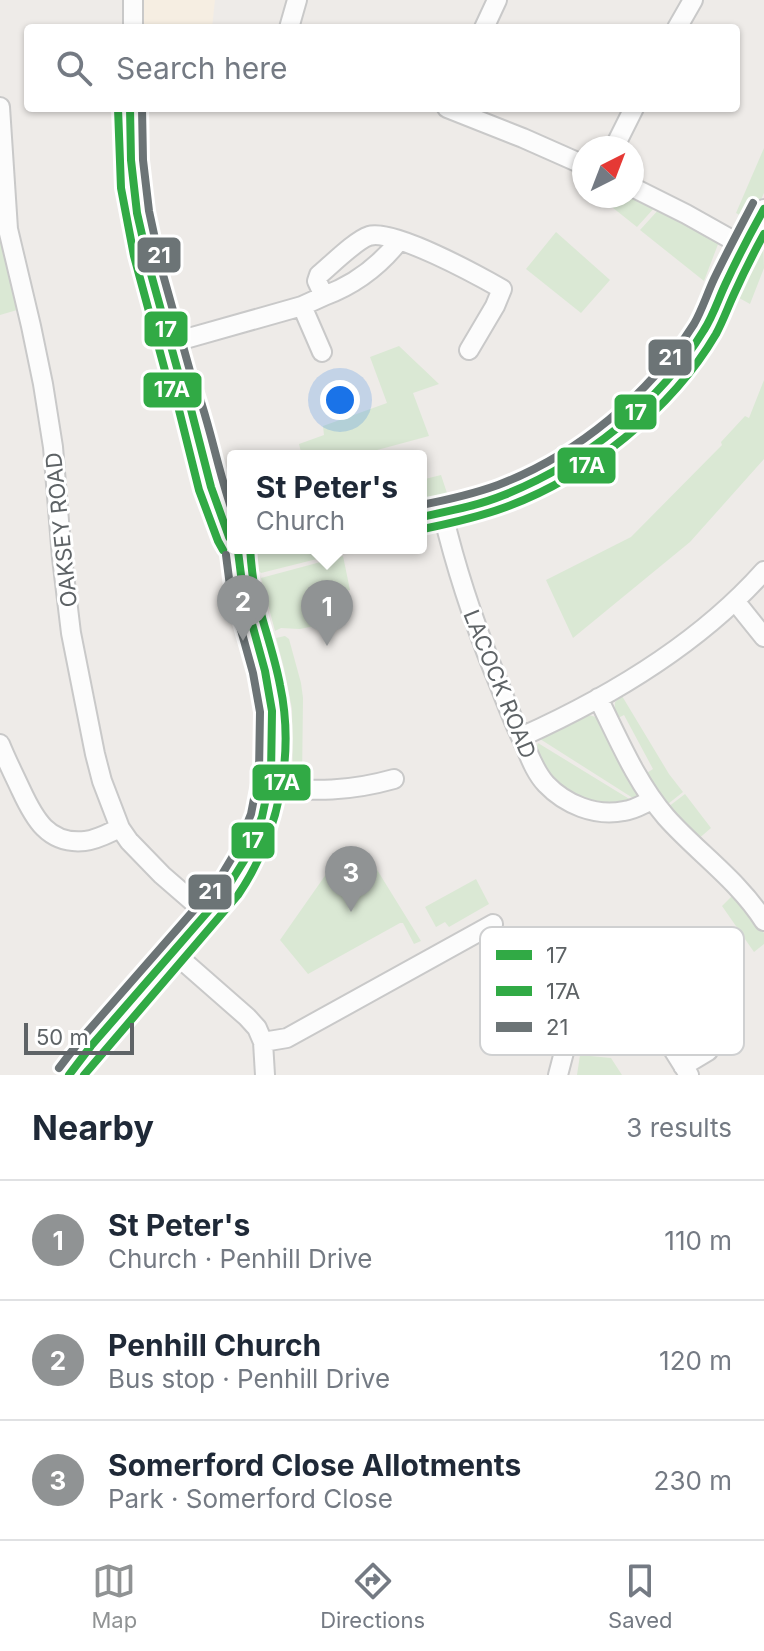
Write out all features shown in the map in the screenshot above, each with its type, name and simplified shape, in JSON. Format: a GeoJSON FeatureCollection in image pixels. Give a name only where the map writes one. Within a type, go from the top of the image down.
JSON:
{"type":"FeatureCollection","features":[{"type":"Feature","properties":{"kind":"street"},"geometry":{"type":"LineString","coordinates":[[133,0],[133,24]]}},
{"type":"Feature","properties":{"kind":"street"},"geometry":{"type":"LineString","coordinates":[[290,24],[297,0]]}},
{"type":"Feature","properties":{"kind":"street"},"geometry":{"type":"LineString","coordinates":[[486,24],[497,0]]}},
{"type":"Feature","properties":{"kind":"street"},"geometry":{"type":"LineString","coordinates":[[679,24],[693,0]]}},
{"type":"Feature","properties":{"kind":"street","name":"OAKSEY ROAD"},"geometry":{"type":"LineString","coordinates":[[0,107],[8,229],[31,326],[53,447],[74,652],[95,754],[120,828],[129,841],[207,914]]}},
{"type":"Feature","properties":{"kind":"street"},"geometry":{"type":"LineString","coordinates":[[130,112],[130,154],[137,215],[179,375],[227,531]]}},
{"type":"Feature","properties":{"kind":"street"},"geometry":{"type":"LineString","coordinates":[[457,112],[572,160]]}},
{"type":"Feature","properties":{"kind":"street"},"geometry":{"type":"LineString","coordinates":[[620,136],[632,112]]}},
{"type":"Feature","properties":{"kind":"street"},"geometry":{"type":"LineString","coordinates":[[644,193],[743,246]]}},
{"type":"Feature","properties":{"kind":"street"},"geometry":{"type":"LineString","coordinates":[[427,516],[492,500],[532,482],[577,458],[617,429],[654,393],[697,341],[764,209]]}},
{"type":"Feature","properties":{"kind":"street"},"geometry":{"type":"LineString","coordinates":[[324,296],[317,281],[319,275],[364,238],[375,235],[433,252],[502,289],[469,350]]}},
{"type":"Feature","properties":{"kind":"street"},"geometry":{"type":"LineString","coordinates":[[171,343],[302,306],[345,287],[388,255],[399,241]]}},
{"type":"Feature","properties":{"kind":"street"},"geometry":{"type":"LineString","coordinates":[[302,306],[322,352]]}},
{"type":"Feature","properties":{"kind":"street","name":"LACOCK ROAD"},"geometry":{"type":"LineString","coordinates":[[443,514],[472,617],[538,774],[570,803],[595,811],[621,812],[652,800]]}},
{"type":"Feature","properties":{"kind":"street"},"geometry":{"type":"LineString","coordinates":[[69,1075],[234,880],[259,825],[269,788],[272,740],[270,697],[238,573],[238,554]]}},
{"type":"Feature","properties":{"kind":"street"},"geometry":{"type":"LineString","coordinates":[[521,737],[598,698],[670,654],[735,601],[764,571]]}},
{"type":"Feature","properties":{"kind":"street"},"geometry":{"type":"LineString","coordinates":[[735,601],[764,637]]}},
{"type":"Feature","properties":{"kind":"street"},"geometry":{"type":"LineString","coordinates":[[598,698],[652,800],[687,840],[738,887],[764,921]]}},
{"type":"Feature","properties":{"kind":"street"},"geometry":{"type":"LineString","coordinates":[[0,744],[30,811],[48,831],[69,841],[81,842],[120,828]]}},
{"type":"Feature","properties":{"kind":"street"},"geometry":{"type":"LineString","coordinates":[[269,788],[327,791],[394,779]]}},
{"type":"Feature","properties":{"kind":"street"},"geometry":{"type":"LineString","coordinates":[[488,927],[493,924]]}},
{"type":"Feature","properties":{"kind":"street"},"geometry":{"type":"LineString","coordinates":[[263,1042],[287,1038],[480,931]]}},
{"type":"Feature","properties":{"kind":"street"},"geometry":{"type":"LineString","coordinates":[[174,953],[257,1028],[263,1042],[265,1075]]}},
{"type":"Feature","properties":{"kind":"street"},"geometry":{"type":"LineString","coordinates":[[558,1075],[563,1055]]}},
{"type":"Feature","properties":{"kind":"street"},"geometry":{"type":"LineString","coordinates":[[686,1071],[704,1055]]}},
{"type":"Feature","properties":{"kind":"shaded area"},"geometry":{"type":"Polygon","coordinates":[[[143,0],[215,0],[212,24],[144,24],[143,0]]]}},
{"type":"Feature","properties":{"kind":"green space"},"geometry":{"type":"Polygon","coordinates":[[[764,148],[764,193],[751,221],[736,213],[764,148]]]}},
{"type":"Feature","properties":{"kind":"green space"},"geometry":{"type":"Polygon","coordinates":[[[644,201],[656,206],[637,227],[613,208],[644,208],[644,201]]]}},
{"type":"Feature","properties":{"kind":"green space"},"geometry":{"type":"Polygon","coordinates":[[[660,208],[720,239],[704,281],[640,230],[660,208]]]}},
{"type":"Feature","properties":{"kind":"green space"},"geometry":{"type":"Polygon","coordinates":[[[556,232],[610,280],[581,313],[526,269],[556,232]]]}},
{"type":"Feature","properties":{"kind":"green space"},"geometry":{"type":"Polygon","coordinates":[[[763,234],[764,268],[750,304],[732,294],[763,234]]]}},
{"type":"Feature","properties":{"kind":"green space"},"geometry":{"type":"Polygon","coordinates":[[[0,235],[17,310],[0,315],[0,235]]]}},
{"type":"Feature","properties":{"kind":"green space"},"geometry":{"type":"Polygon","coordinates":[[[399,346],[439,384],[413,393],[429,436],[377,450],[300,450],[299,444],[324,435],[323,426],[387,403],[370,357],[399,346]]]}},
{"type":"Feature","properties":{"kind":"green space"},"geometry":{"type":"Polygon","coordinates":[[[764,380],[764,459],[690,542],[573,638],[546,580],[631,537],[722,445],[721,442],[745,416],[749,418],[764,380]]]}},
{"type":"Feature","properties":{"kind":"green space"},"geometry":{"type":"Polygon","coordinates":[[[441,475],[452,498],[438,504],[439,508],[427,511],[427,478],[441,475]]]}},
{"type":"Feature","properties":{"kind":"green space"},"geometry":{"type":"Polygon","coordinates":[[[257,554],[337,554],[261,573],[254,556],[257,554]]]}},
{"type":"Feature","properties":{"kind":"green space"},"geometry":{"type":"Polygon","coordinates":[[[343,556],[350,590],[336,593],[339,609],[322,614],[324,624],[275,631],[261,578],[343,556]]]}},
{"type":"Feature","properties":{"kind":"green space"},"geometry":{"type":"Polygon","coordinates":[[[285,636],[289,639],[303,698],[302,781],[293,786],[292,709],[276,638],[285,636]]]}},
{"type":"Feature","properties":{"kind":"green space"},"geometry":{"type":"Polygon","coordinates":[[[622,696],[683,792],[663,808],[642,776],[653,769],[624,715],[614,720],[615,702],[622,696]]]}},
{"type":"Feature","properties":{"kind":"green space"},"geometry":{"type":"Polygon","coordinates":[[[589,715],[599,718],[639,790],[636,800],[540,739],[589,715]]]}},
{"type":"Feature","properties":{"kind":"green space"},"geometry":{"type":"Polygon","coordinates":[[[538,743],[631,800],[626,804],[589,804],[554,785],[534,754],[538,743]]]}},
{"type":"Feature","properties":{"kind":"green space"},"geometry":{"type":"Polygon","coordinates":[[[685,794],[711,828],[697,840],[668,807],[685,794]]]}},
{"type":"Feature","properties":{"kind":"green space"},"geometry":{"type":"Polygon","coordinates":[[[336,860],[371,860],[421,941],[414,944],[403,923],[400,923],[308,974],[280,940],[336,860]]]}},
{"type":"Feature","properties":{"kind":"green space"},"geometry":{"type":"Polygon","coordinates":[[[476,879],[489,904],[449,927],[445,922],[436,927],[425,907],[476,879]]]}},
{"type":"Feature","properties":{"kind":"green space"},"geometry":{"type":"Polygon","coordinates":[[[734,894],[764,933],[764,944],[754,952],[744,938],[744,927],[737,927],[722,906],[734,894]]]}},
{"type":"Feature","properties":{"kind":"green space"},"geometry":{"type":"Polygon","coordinates":[[[580,1055],[611,1058],[622,1075],[577,1075],[580,1055]]]}},
{"type":"Feature","properties":{"kind":"transit line","name":"17A"},"geometry":{"type":"LineString","coordinates":[[118,112],[121,188],[134,256],[167,378],[176,398],[199,490],[223,550]]}},
{"type":"Feature","properties":{"kind":"transit line","name":"17"},"geometry":{"type":"LineString","coordinates":[[130,112],[137,213],[151,274],[211,487],[227,531]]}},
{"type":"Feature","properties":{"kind":"transit line","name":"21"},"geometry":{"type":"LineString","coordinates":[[142,112],[143,160],[149,211],[162,271],[227,493]]}},
{"type":"Feature","properties":{"kind":"transit line","name":"21"},"geometry":{"type":"LineString","coordinates":[[427,504],[498,485],[527,472],[583,440],[633,398],[656,375],[694,324],[753,203]]}},
{"type":"Feature","properties":{"kind":"transit line","name":"17"},"geometry":{"type":"LineString","coordinates":[[427,516],[484,502],[534,482],[591,448],[642,406],[686,357],[704,330],[764,209]]}},
{"type":"Feature","properties":{"kind":"transit line","name":"17A"},"geometry":{"type":"LineString","coordinates":[[427,528],[486,514],[537,494],[597,459],[652,414],[698,362],[716,334],[764,234]]}},
{"type":"Feature","properties":{"kind":"transit line","name":"17"},"geometry":{"type":"LineString","coordinates":[[69,1075],[224,893],[247,856],[262,817],[271,775],[272,711],[265,671],[243,591],[238,554]]}},
{"type":"Feature","properties":{"kind":"transit line","name":"17A"},"geometry":{"type":"LineString","coordinates":[[84,1075],[238,895],[264,847],[273,821],[284,766],[284,712],[255,590],[250,554]]}},
{"type":"Feature","properties":{"kind":"transit line","name":"21"},"geometry":{"type":"LineString","coordinates":[[59,1068],[215,886],[236,851],[251,814],[259,773],[260,712],[253,673],[231,594],[226,555]]}},
{"type":"Feature","properties":{"kind":"place","name":"Penhill Church"},"geometry":{"type":"Point","coordinates":[243,641]}},
{"type":"Feature","properties":{"kind":"place","name":"St Peter's"},"geometry":{"type":"Point","coordinates":[327,646]}},
{"type":"Feature","properties":{"kind":"place","name":"Somerford Close Allotments"},"geometry":{"type":"Point","coordinates":[351,912]}}]}
